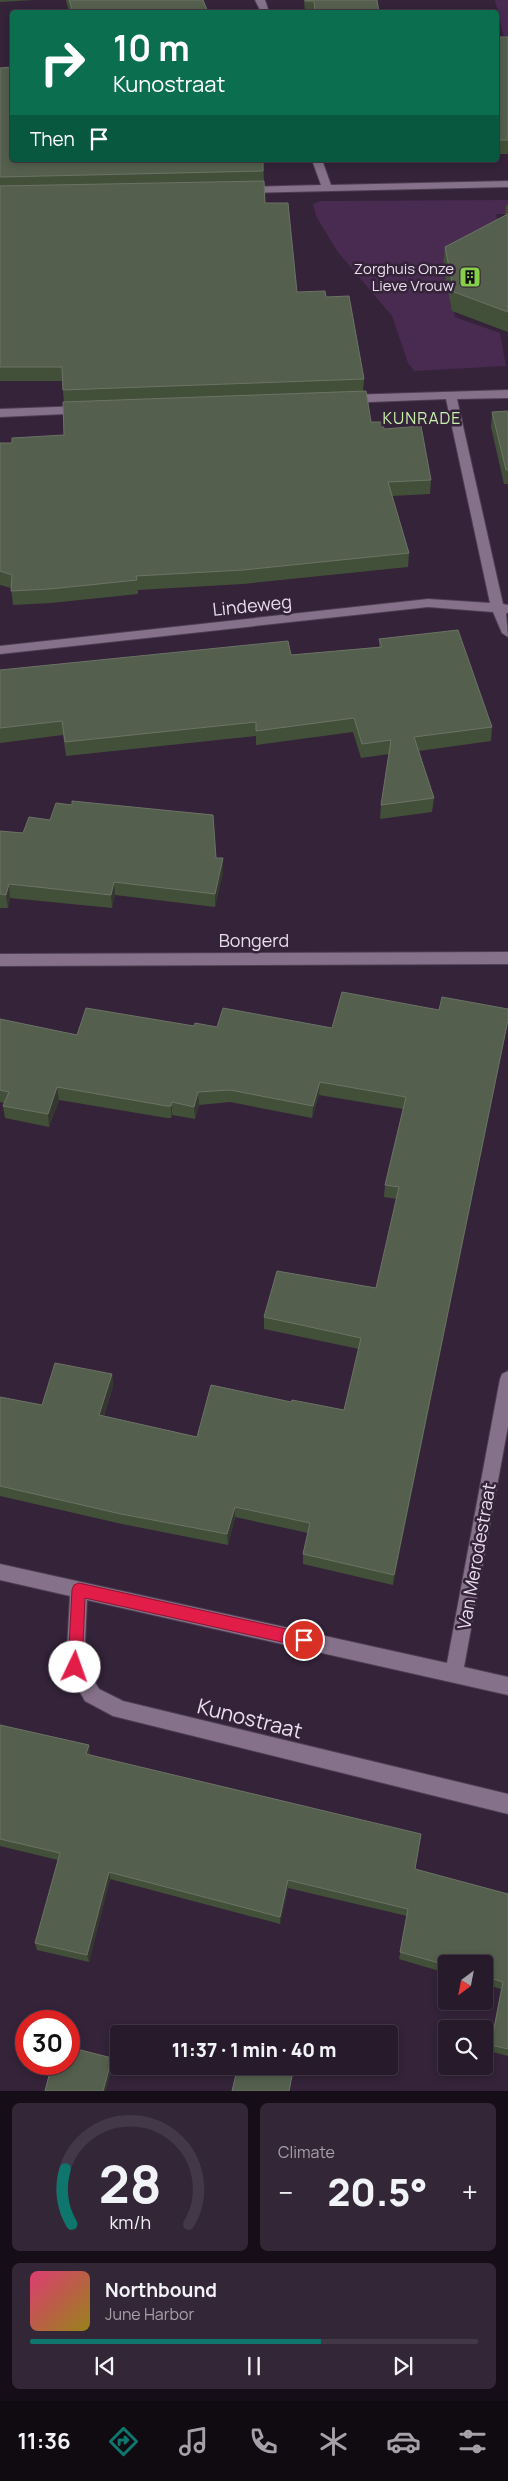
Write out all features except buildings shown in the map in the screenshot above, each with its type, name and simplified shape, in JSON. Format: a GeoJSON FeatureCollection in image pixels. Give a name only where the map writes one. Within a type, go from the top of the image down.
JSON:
{"type":"FeatureCollection","features":[{"type":"Feature","properties":{"kind":"street"},"geometry":{"type":"LineString","coordinates":[[318,162],[327,188]]}},
{"type":"Feature","properties":{"kind":"street"},"geometry":{"type":"LineString","coordinates":[[230,191],[508,184]]}},
{"type":"Feature","properties":{"kind":"street"},"geometry":{"type":"LineString","coordinates":[[338,399],[451,398],[508,394]]}},
{"type":"Feature","properties":{"kind":"street"},"geometry":{"type":"LineString","coordinates":[[451,398],[508,633]]}},
{"type":"Feature","properties":{"kind":"street"},"geometry":{"type":"LineString","coordinates":[[0,413],[99,409]]}},
{"type":"Feature","properties":{"kind":"street","name":"Lindeweg"},"geometry":{"type":"LineString","coordinates":[[0,650],[428,603],[503,608]]}},
{"type":"Feature","properties":{"kind":"street","name":"Bongerd"},"geometry":{"type":"LineString","coordinates":[[0,960],[508,958]]}},
{"type":"Feature","properties":{"kind":"street","name":"Van Merodestraat"},"geometry":{"type":"LineString","coordinates":[[454,1674],[508,1379]]}},
{"type":"Feature","properties":{"kind":"street"},"geometry":{"type":"LineString","coordinates":[[0,1572],[508,1686]]}},
{"type":"Feature","properties":{"kind":"street","name":"Kunostraat"},"geometry":{"type":"LineString","coordinates":[[79,1590],[75,1667],[92,1696],[120,1710],[508,1804]]}},
{"type":"Feature","properties":{"kind":"shaded area"},"geometry":{"type":"Polygon","coordinates":[[[495,0],[508,0],[508,46],[506,46],[499,10],[495,0]]]}},
{"type":"Feature","properties":{"kind":"shaded area"},"geometry":{"type":"Polygon","coordinates":[[[508,200],[508,214],[496,214],[501,234],[445,268],[455,317],[500,333],[506,366],[414,371],[408,363],[392,316],[337,251],[316,216],[313,204],[320,201],[508,200]]]}},
{"type":"Feature","properties":{"kind":"place","name":"Zorghuis Onze Lieve Vrouw"},"geometry":{"type":"Point","coordinates":[470,277]}},
{"type":"Feature","properties":{"kind":"district","name":"KUNRADE"},"geometry":{"type":"Point","coordinates":[422,418]}},
{"type":"Feature","properties":{"kind":"route"},"geometry":{"type":"LineString","coordinates":[[75,1667],[79,1590],[304,1640]]}}]}
